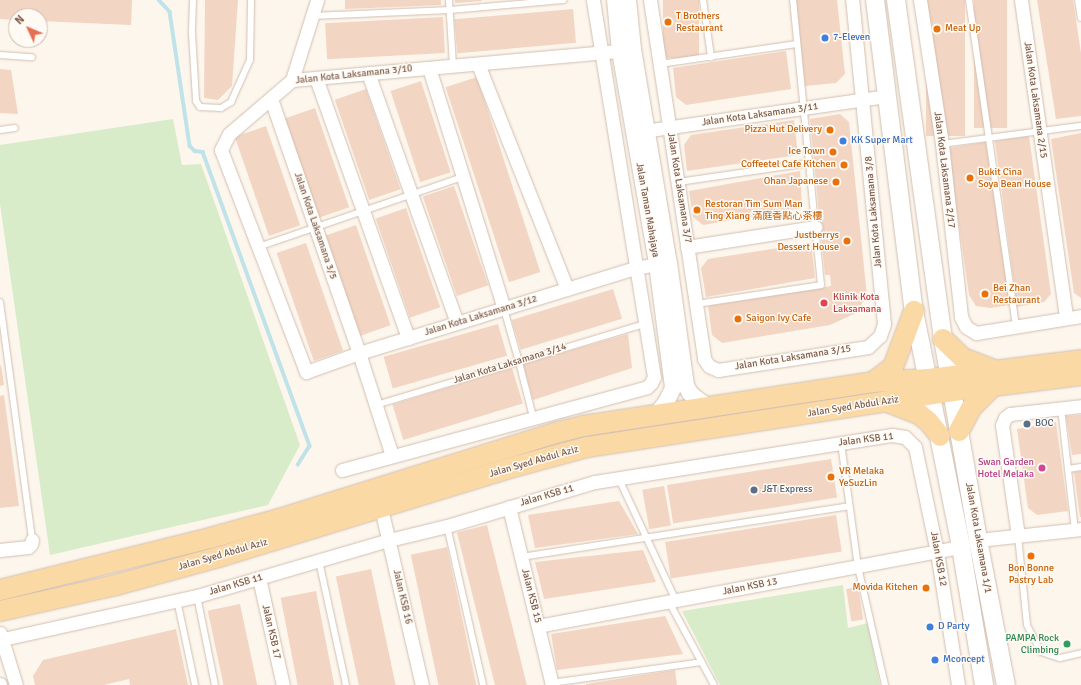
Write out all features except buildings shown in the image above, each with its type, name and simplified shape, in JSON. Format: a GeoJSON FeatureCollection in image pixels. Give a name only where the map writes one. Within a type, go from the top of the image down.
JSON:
{"type":"FeatureCollection","features":[{"type":"Feature","properties":{"kind":"main road","name":"Jalan Kota Laksamana 1/1"},"geometry":{"type":"LineString","coordinates":[[875,0],[914,312],[962,547],[984,685]]}},
{"type":"Feature","properties":{"kind":"main road","name":"Jalan Kota Laksamana 1/1"},"geometry":{"type":"LineString","coordinates":[[896,0],[943,338],[978,540],[1006,685]]}},
{"type":"Feature","properties":{"kind":"main road"},"geometry":{"type":"LineString","coordinates":[[873,382],[893,367],[914,312]]}},
{"type":"Feature","properties":{"kind":"main road"},"geometry":{"type":"LineString","coordinates":[[943,338],[963,358],[993,378],[971,408],[959,431]]}},
{"type":"Feature","properties":{"kind":"main road","name":"Jalan Syed Abdul Aziz"},"geometry":{"type":"LineString","coordinates":[[0,611],[116,585],[381,508],[517,466],[587,447],[886,402],[930,387],[993,378],[1081,360]]}},
{"type":"Feature","properties":{"kind":"main road","name":"Jalan Syed Abdul Aziz"},"geometry":{"type":"LineString","coordinates":[[993,378],[1081,375]]}},
{"type":"Feature","properties":{"kind":"main road","name":"Jalan Syed Abdul Aziz"},"geometry":{"type":"LineString","coordinates":[[4,585],[210,538],[288,516],[559,432],[583,426],[711,408],[873,382],[930,387]]}},
{"type":"Feature","properties":{"kind":"main road"},"geometry":{"type":"LineString","coordinates":[[886,402],[908,408],[919,414],[928,421],[940,436]]}},
{"type":"Feature","properties":{"kind":"street"},"geometry":{"type":"LineString","coordinates":[[292,80],[317,0]]}},
{"type":"Feature","properties":{"kind":"street"},"geometry":{"type":"LineString","coordinates":[[342,470],[647,387],[651,383],[654,377],[644,324],[593,0]]}},
{"type":"Feature","properties":{"kind":"street","name":"Jalan Taman Mahajaya"},"geometry":{"type":"LineString","coordinates":[[616,0],[640,132],[674,388],[667,401],[656,415]]}},
{"type":"Feature","properties":{"kind":"street","name":"Jalan Taman Mahajaya"},"geometry":{"type":"LineString","coordinates":[[626,50],[628,0]]}},
{"type":"Feature","properties":{"kind":"street","name":"Jalan Kota Laksamana 3/7"},"geometry":{"type":"LineString","coordinates":[[650,0],[704,359],[710,366],[718,370]]}},
{"type":"Feature","properties":{"kind":"street","name":"Jalan Kota Laksamana 3/8"},"geometry":{"type":"LineString","coordinates":[[852,0],[884,324],[880,336],[868,346]]}},
{"type":"Feature","properties":{"kind":"street","name":"Jalan Kota Laksamana 2/17"},"geometry":{"type":"LineString","coordinates":[[920,0],[942,144],[961,317],[966,328],[976,333],[1016,326]]}},
{"type":"Feature","properties":{"kind":"street","name":"Jalan Kota Laksamana 2/15"},"geometry":{"type":"LineString","coordinates":[[1021,0],[1066,318]]}},
{"type":"Feature","properties":{"kind":"street","name":"Jalan Kota Laksamana 3/10"},"geometry":{"type":"LineString","coordinates":[[306,372],[221,150],[229,134],[292,80],[626,50]]}},
{"type":"Feature","properties":{"kind":"street"},"geometry":{"type":"LineString","coordinates":[[478,64],[567,289]]}},
{"type":"Feature","properties":{"kind":"street"},"geometry":{"type":"LineString","coordinates":[[429,68],[504,309]]}},
{"type":"Feature","properties":{"kind":"street"},"geometry":{"type":"LineString","coordinates":[[368,74],[457,323]]}},
{"type":"Feature","properties":{"kind":"street"},"geometry":{"type":"LineString","coordinates":[[316,78],[408,338]]}},
{"type":"Feature","properties":{"kind":"street","name":"Jalan Kota Laksamana 3/11"},"geometry":{"type":"LineString","coordinates":[[640,132],[863,101],[886,96]]}},
{"type":"Feature","properties":{"kind":"street","name":"Jalan Kota Laksamana 3/5"},"geometry":{"type":"LineString","coordinates":[[271,99],[359,353],[392,456]]}},
{"type":"Feature","properties":{"kind":"street","name":"Jalan Taman Mahajaya"},"geometry":{"type":"LineString","coordinates":[[640,132],[670,263],[686,386],[690,393],[711,408]]}},
{"type":"Feature","properties":{"kind":"street"},"geometry":{"type":"LineString","coordinates":[[687,247],[815,227]]}},
{"type":"Feature","properties":{"kind":"street","name":"Jalan Kota Laksamana 3/12"},"geometry":{"type":"LineString","coordinates":[[306,372],[359,353],[635,268],[657,264]]}},
{"type":"Feature","properties":{"kind":"street"},"geometry":{"type":"LineString","coordinates":[[1016,326],[1081,316]]}},
{"type":"Feature","properties":{"kind":"street","name":"Jalan Kota Laksamana 3/15"},"geometry":{"type":"LineString","coordinates":[[718,370],[868,346]]}},
{"type":"Feature","properties":{"kind":"street"},"geometry":{"type":"LineString","coordinates":[[1018,536],[1002,425],[1005,418],[1010,414],[1081,406]]}},
{"type":"Feature","properties":{"kind":"street","name":"Jalan KSB 11"},"geometry":{"type":"LineString","coordinates":[[2,636],[197,596],[389,540],[447,526],[595,482],[892,435],[905,436]]}},
{"type":"Feature","properties":{"kind":"street","name":"Jalan KSB 12"},"geometry":{"type":"LineString","coordinates":[[905,436],[915,447],[937,552],[958,685]]}},
{"type":"Feature","properties":{"kind":"street","name":"Jalan KSB 15"},"geometry":{"type":"LineString","coordinates":[[509,507],[551,684]]}},
{"type":"Feature","properties":{"kind":"street","name":"Jalan KSB 16"},"geometry":{"type":"LineString","coordinates":[[381,508],[422,685]]}},
{"type":"Feature","properties":{"kind":"street"},"geometry":{"type":"LineString","coordinates":[[978,540],[1078,529]]}},
{"type":"Feature","properties":{"kind":"street"},"geometry":{"type":"LineString","coordinates":[[0,550],[28,547],[32,540]]}},
{"type":"Feature","properties":{"kind":"street","name":"Jalan KSB 13"},"geometry":{"type":"LineString","coordinates":[[538,626],[962,547]]}},
{"type":"Feature","properties":{"kind":"street","name":"Jalan KSB 17"},"geometry":{"type":"LineString","coordinates":[[259,578],[283,685]]}},
{"type":"Feature","properties":{"kind":"street"},"geometry":{"type":"LineString","coordinates":[[2,636],[16,685]]}},
{"type":"Feature","properties":{"kind":"lane"},"geometry":{"type":"LineString","coordinates":[[193,0],[192,33],[196,101],[200,107],[221,108],[231,102],[250,60],[252,0]]}},
{"type":"Feature","properties":{"kind":"lane"},"geometry":{"type":"LineString","coordinates":[[449,0],[453,66]]}},
{"type":"Feature","properties":{"kind":"lane"},"geometry":{"type":"LineString","coordinates":[[312,16],[450,10],[564,0]]}},
{"type":"Feature","properties":{"kind":"lane"},"geometry":{"type":"LineString","coordinates":[[703,0],[711,57]]}},
{"type":"Feature","properties":{"kind":"lane"},"geometry":{"type":"LineString","coordinates":[[696,304],[821,285],[792,0]]}},
{"type":"Feature","properties":{"kind":"lane"},"geometry":{"type":"LineString","coordinates":[[969,0],[1016,326]]}},
{"type":"Feature","properties":{"kind":"lane"},"geometry":{"type":"LineString","coordinates":[[1078,0],[1081,18]]}},
{"type":"Feature","properties":{"kind":"lane"},"geometry":{"type":"LineString","coordinates":[[660,64],[797,44]]}},
{"type":"Feature","properties":{"kind":"lane"},"geometry":{"type":"LineString","coordinates":[[0,55],[32,57]]}},
{"type":"Feature","properties":{"kind":"lane"},"geometry":{"type":"LineString","coordinates":[[942,144],[1081,126]]}},
{"type":"Feature","properties":{"kind":"lane"},"geometry":{"type":"LineString","coordinates":[[0,130],[15,128]]}},
{"type":"Feature","properties":{"kind":"lane"},"geometry":{"type":"LineString","coordinates":[[678,182],[809,162]]}},
{"type":"Feature","properties":{"kind":"lane"},"geometry":{"type":"LineString","coordinates":[[258,246],[463,177]]}},
{"type":"Feature","properties":{"kind":"lane"},"geometry":{"type":"LineString","coordinates":[[0,302],[32,540]]}},
{"type":"Feature","properties":{"kind":"lane"},"geometry":{"type":"LineString","coordinates":[[504,309],[533,417]]}},
{"type":"Feature","properties":{"kind":"lane","name":"Jalan Kota Laksamana 3/14"},"geometry":{"type":"LineString","coordinates":[[376,405],[644,324]]}},
{"type":"Feature","properties":{"kind":"lane"},"geometry":{"type":"LineString","coordinates":[[1061,408],[1068,469],[1078,529]]}},
{"type":"Feature","properties":{"kind":"lane"},"geometry":{"type":"LineString","coordinates":[[841,443],[858,567],[885,685]]}},
{"type":"Feature","properties":{"kind":"lane"},"geometry":{"type":"LineString","coordinates":[[1068,469],[1081,467]]}},
{"type":"Feature","properties":{"kind":"lane"},"geometry":{"type":"LineString","coordinates":[[618,478],[648,537],[673,602],[714,685]]}},
{"type":"Feature","properties":{"kind":"lane"},"geometry":{"type":"LineString","coordinates":[[521,557],[849,506]]}},
{"type":"Feature","properties":{"kind":"lane"},"geometry":{"type":"LineString","coordinates":[[447,526],[483,685]]}},
{"type":"Feature","properties":{"kind":"lane"},"geometry":{"type":"LineString","coordinates":[[1018,536],[1027,625],[1041,652],[1060,658],[1081,653]]}},
{"type":"Feature","properties":{"kind":"lane"},"geometry":{"type":"LineString","coordinates":[[319,561],[346,685]]}},
{"type":"Feature","properties":{"kind":"lane"},"geometry":{"type":"LineString","coordinates":[[197,596],[215,685]]}},
{"type":"Feature","properties":{"kind":"lane"},"geometry":{"type":"LineString","coordinates":[[177,600],[195,685]]}},
{"type":"Feature","properties":{"kind":"lane"},"geometry":{"type":"LineString","coordinates":[[551,684],[702,662]]}},
{"type":"Feature","properties":{"kind":"green space"},"geometry":{"type":"Polygon","coordinates":[[[173,119],[182,165],[201,164],[300,445],[268,505],[50,555],[0,204],[0,145],[173,119]]]}},
{"type":"Feature","properties":{"kind":"green space"},"geometry":{"type":"Polygon","coordinates":[[[843,585],[848,628],[868,623],[880,685],[720,685],[682,611],[843,585]]]}},
{"type":"Feature","properties":{"kind":"waterway"},"geometry":{"type":"LineString","coordinates":[[159,0],[170,12],[190,146],[195,151],[203,152],[310,446],[298,465]]}},
{"type":"Feature","properties":{"kind":"place","name":"T Brothers Restaurant"},"geometry":{"type":"Point","coordinates":[668,22]}},
{"type":"Feature","properties":{"kind":"place","name":"Meat Up"},"geometry":{"type":"Point","coordinates":[937,29]}},
{"type":"Feature","properties":{"kind":"place","name":"7-Eleven"},"geometry":{"type":"Point","coordinates":[825,38]}},
{"type":"Feature","properties":{"kind":"place","name":"Pizza Hut Delivery"},"geometry":{"type":"Point","coordinates":[830,130]}},
{"type":"Feature","properties":{"kind":"place","name":"KK Super Mart"},"geometry":{"type":"Point","coordinates":[843,141]}},
{"type":"Feature","properties":{"kind":"place","name":"Ice Town"},"geometry":{"type":"Point","coordinates":[833,152]}},
{"type":"Feature","properties":{"kind":"place","name":"Coffeetel Cafe Kitchen"},"geometry":{"type":"Point","coordinates":[844,165]}},
{"type":"Feature","properties":{"kind":"place","name":"Bukit Cina Soya Bean House"},"geometry":{"type":"Point","coordinates":[970,178]}},
{"type":"Feature","properties":{"kind":"place","name":"Ohan Japanese"},"geometry":{"type":"Point","coordinates":[836,182]}},
{"type":"Feature","properties":{"kind":"place","name":"Restoran Tim Sum Man Ting Xiang 滿庭香點心茶樓"},"geometry":{"type":"Point","coordinates":[697,210]}},
{"type":"Feature","properties":{"kind":"place","name":"Justberrys Dessert House"},"geometry":{"type":"Point","coordinates":[847,241]}},
{"type":"Feature","properties":{"kind":"place","name":"Bei Zhan Restaurant"},"geometry":{"type":"Point","coordinates":[985,294]}},
{"type":"Feature","properties":{"kind":"place","name":"Klinik Kota Laksamana"},"geometry":{"type":"Point","coordinates":[824,303]}},
{"type":"Feature","properties":{"kind":"place","name":"Saigon Ivy Cafe"},"geometry":{"type":"Point","coordinates":[738,319]}},
{"type":"Feature","properties":{"kind":"place","name":"BOC"},"geometry":{"type":"Point","coordinates":[1027,424]}},
{"type":"Feature","properties":{"kind":"place","name":"Swan Garden Hotel Melaka"},"geometry":{"type":"Point","coordinates":[1042,468]}},
{"type":"Feature","properties":{"kind":"place","name":"VR Melaka YeSuzLin"},"geometry":{"type":"Point","coordinates":[831,477]}},
{"type":"Feature","properties":{"kind":"place","name":"J&T Express"},"geometry":{"type":"Point","coordinates":[754,490]}},
{"type":"Feature","properties":{"kind":"place","name":"Bon Bonne Pastry Lab"},"geometry":{"type":"Point","coordinates":[1031,556]}},
{"type":"Feature","properties":{"kind":"place","name":"Movida Kitchen"},"geometry":{"type":"Point","coordinates":[926,588]}},
{"type":"Feature","properties":{"kind":"place","name":"D Party"},"geometry":{"type":"Point","coordinates":[930,627]}},
{"type":"Feature","properties":{"kind":"place","name":"PAMPA Rock Climbing"},"geometry":{"type":"Point","coordinates":[1067,644]}},
{"type":"Feature","properties":{"kind":"place","name":"Mconcept"},"geometry":{"type":"Point","coordinates":[935,660]}}]}
